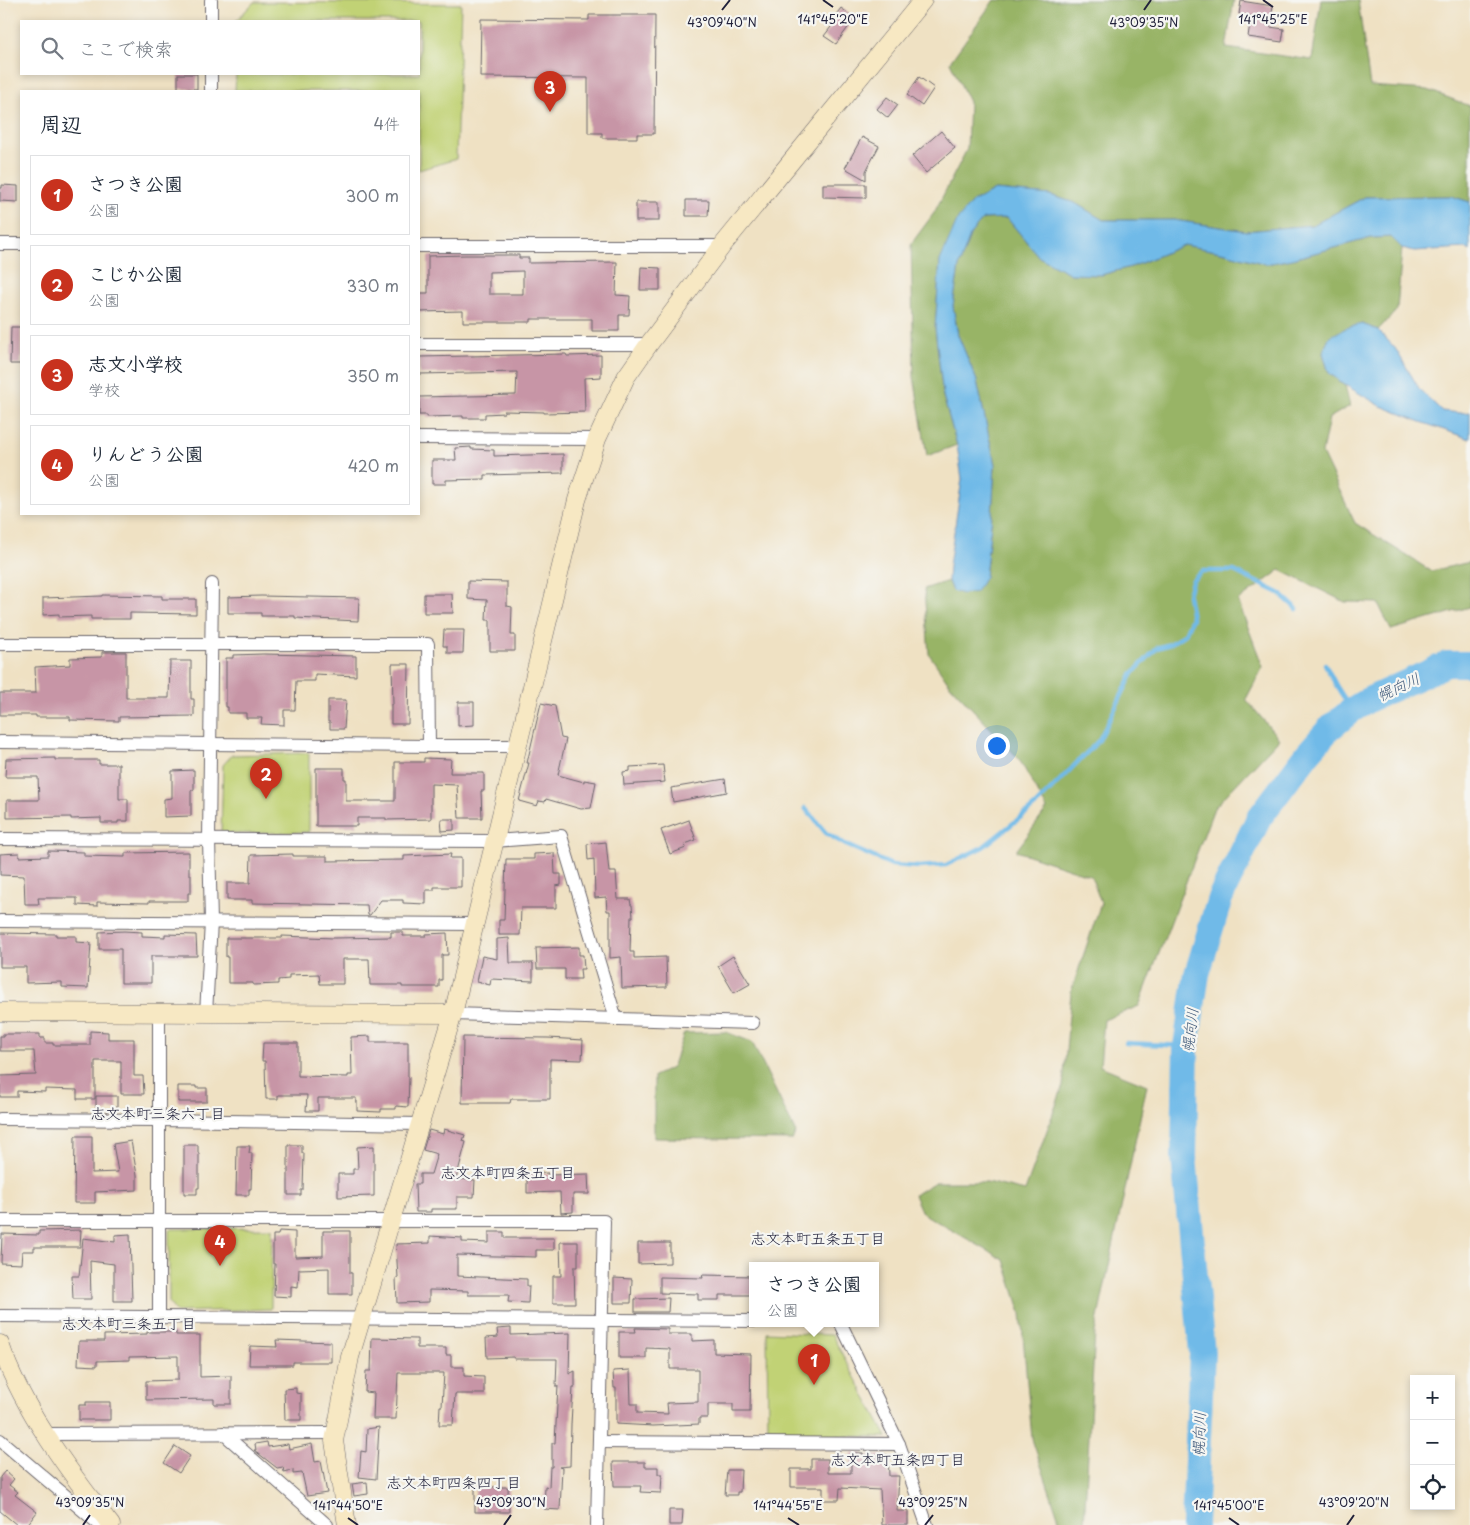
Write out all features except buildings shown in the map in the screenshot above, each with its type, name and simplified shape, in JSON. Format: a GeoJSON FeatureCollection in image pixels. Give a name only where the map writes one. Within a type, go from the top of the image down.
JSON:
{"type":"FeatureCollection","features":[{"type":"Feature","properties":{"kind":"street"},"geometry":{"type":"LineString","coordinates":[[211,0],[211,20]]}},
{"type":"Feature","properties":{"kind":"street"},"geometry":{"type":"LineString","coordinates":[[347,1525],[334,1441],[350,1357],[454,1014],[577,500],[597,439],[626,377],[649,344],[722,246],[923,0]]}},
{"type":"Feature","properties":{"kind":"street"},"geometry":{"type":"LineString","coordinates":[[211,75],[211,90]]}},
{"type":"Feature","properties":{"kind":"street"},"geometry":{"type":"LineString","coordinates":[[0,244],[20,244]]}},
{"type":"Feature","properties":{"kind":"street"},"geometry":{"type":"LineString","coordinates":[[420,246],[722,246]]}},
{"type":"Feature","properties":{"kind":"street"},"geometry":{"type":"LineString","coordinates":[[420,344],[649,344]]}},
{"type":"Feature","properties":{"kind":"street"},"geometry":{"type":"LineString","coordinates":[[420,438],[597,439]]}},
{"type":"Feature","properties":{"kind":"street"},"geometry":{"type":"LineString","coordinates":[[206,1014],[211,922],[209,840],[212,584]]}},
{"type":"Feature","properties":{"kind":"street"},"geometry":{"type":"LineString","coordinates":[[0,644],[428,644],[429,746]]}},
{"type":"Feature","properties":{"kind":"street"},"geometry":{"type":"LineString","coordinates":[[0,742],[518,746]]}},
{"type":"Feature","properties":{"kind":"street"},"geometry":{"type":"LineString","coordinates":[[0,840],[494,841],[561,836],[616,1019]]}},
{"type":"Feature","properties":{"kind":"street"},"geometry":{"type":"LineString","coordinates":[[0,921],[475,924]]}},
{"type":"Feature","properties":{"kind":"street"},"geometry":{"type":"LineString","coordinates":[[0,1012],[454,1014],[753,1023]]}},
{"type":"Feature","properties":{"kind":"street"},"geometry":{"type":"LineString","coordinates":[[159,1014],[159,1318]]}},
{"type":"Feature","properties":{"kind":"street"},"geometry":{"type":"LineString","coordinates":[[0,1119],[420,1124]]}},
{"type":"Feature","properties":{"kind":"street"},"geometry":{"type":"LineString","coordinates":[[0,1221],[604,1221],[597,1525]]}},
{"type":"Feature","properties":{"kind":"street"},"geometry":{"type":"LineString","coordinates":[[0,1316],[749,1321]]}},
{"type":"Feature","properties":{"kind":"street"},"geometry":{"type":"LineString","coordinates":[[842,1327],[899,1444],[927,1525]]}},
{"type":"Feature","properties":{"kind":"street"},"geometry":{"type":"LineString","coordinates":[[0,1344],[16,1382],[46,1434],[80,1485],[111,1525]]}},
{"type":"Feature","properties":{"kind":"street"},"geometry":{"type":"LineString","coordinates":[[223,1433],[328,1525]]}},
{"type":"Feature","properties":{"kind":"street"},"geometry":{"type":"LineString","coordinates":[[46,1434],[336,1433]]}},
{"type":"Feature","properties":{"kind":"street"},"geometry":{"type":"LineString","coordinates":[[0,1440],[100,1525]]}},
{"type":"Feature","properties":{"kind":"street"},"geometry":{"type":"LineString","coordinates":[[599,1442],[899,1444]]}},
{"type":"Feature","properties":{"kind":"green space"},"geometry":{"type":"Polygon","coordinates":[[[994,0],[1234,0],[1226,48],[1312,60],[1321,0],[1358,0],[1370,86],[1428,90],[1470,106],[1470,202],[1451,196],[1365,197],[1313,225],[1246,231],[1174,220],[1103,220],[1075,203],[1050,195],[995,190],[940,261],[935,328],[943,396],[957,445],[927,456],[914,377],[911,244],[934,213],[967,149],[969,102],[950,62],[994,0]]]}},
{"type":"Feature","properties":{"kind":"green space"},"geometry":{"type":"Polygon","coordinates":[[[254,2],[461,4],[456,159],[420,170],[420,90],[235,90],[236,75],[420,75],[420,20],[237,20],[254,2]]]}},
{"type":"Feature","properties":{"kind":"green space"},"geometry":{"type":"Polygon","coordinates":[[[1007,218],[1039,257],[1071,274],[1101,275],[1134,266],[1184,245],[1222,252],[1266,264],[1371,238],[1391,237],[1402,248],[1397,310],[1378,330],[1362,324],[1329,337],[1323,353],[1329,373],[1345,385],[1350,406],[1329,418],[1322,453],[1355,523],[1431,571],[1470,562],[1470,607],[1391,630],[1378,603],[1345,602],[1280,570],[1238,601],[1263,667],[1246,699],[1279,739],[1214,808],[1139,1006],[1104,1020],[1100,1066],[1147,1085],[1095,1332],[1084,1525],[1061,1525],[1032,1439],[1021,1313],[1004,1260],[922,1213],[914,1195],[935,1182],[987,1182],[1025,1191],[1063,1086],[1071,992],[1101,903],[1091,876],[1016,851],[1047,809],[1019,759],[950,685],[929,654],[924,589],[948,581],[952,591],[985,577],[995,465],[977,381],[958,335],[953,306],[959,266],[971,233],[983,219],[1007,218]]]}},
{"type":"Feature","properties":{"kind":"green space"},"geometry":{"type":"Polygon","coordinates":[[[309,753],[309,832],[221,834],[223,765],[232,755],[309,753]]]}},
{"type":"Feature","properties":{"kind":"green space"},"geometry":{"type":"Polygon","coordinates":[[[726,1032],[752,1042],[796,1133],[792,1140],[654,1138],[654,1076],[672,1068],[684,1033],[726,1032]]]}},
{"type":"Feature","properties":{"kind":"green space"},"geometry":{"type":"Polygon","coordinates":[[[272,1228],[271,1309],[176,1312],[169,1303],[169,1229],[272,1228]]]}},
{"type":"Feature","properties":{"kind":"green space"},"geometry":{"type":"Polygon","coordinates":[[[767,1332],[832,1335],[887,1437],[768,1435],[767,1332]]]}},
{"type":"Feature","properties":{"kind":"water"},"geometry":{"type":"Polygon","coordinates":[[[995,190],[1050,195],[1075,203],[1103,220],[1174,220],[1246,231],[1313,225],[1365,197],[1451,196],[1470,202],[1470,251],[1466,248],[1414,251],[1402,248],[1391,237],[1371,238],[1266,264],[1226,253],[1184,245],[1134,266],[1101,275],[1071,274],[1039,257],[1007,218],[983,219],[971,233],[959,266],[953,306],[958,335],[977,381],[995,465],[985,577],[976,592],[963,594],[952,591],[948,581],[962,479],[957,445],[943,396],[935,328],[940,261],[958,219],[972,202],[995,190]]]}},
{"type":"Feature","properties":{"kind":"water"},"geometry":{"type":"Polygon","coordinates":[[[1362,324],[1378,330],[1395,348],[1420,390],[1442,411],[1470,412],[1470,439],[1381,406],[1345,385],[1329,373],[1323,353],[1329,337],[1346,328],[1362,324]]]}},
{"type":"Feature","properties":{"kind":"waterway"},"geometry":{"type":"LineString","coordinates":[[805,808],[826,833],[846,845],[892,865],[919,867],[946,865],[983,847],[1035,806],[1099,740],[1133,673],[1157,648],[1170,644],[1185,634],[1192,618],[1188,595],[1192,581],[1202,571],[1234,571],[1279,593],[1297,609]]}},
{"type":"Feature","properties":{"kind":"waterway"},"geometry":{"type":"LineString","coordinates":[[1325,664],[1352,710]]}},
{"type":"Feature","properties":{"kind":"waterway","name":"幌向川"},"geometry":{"type":"LineString","coordinates":[[1194,1525],[1202,1353],[1184,1157],[1186,1046],[1197,974],[1220,898],[1259,818],[1308,753],[1329,729],[1352,710],[1368,700],[1447,664],[1470,664]]}},
{"type":"Feature","properties":{"kind":"waterway"},"geometry":{"type":"LineString","coordinates":[[1126,1043],[1186,1046]]}},
{"type":"Feature","properties":{"kind":"place","name":"志文小学校"},"geometry":{"type":"Point","coordinates":[550,112]}},
{"type":"Feature","properties":{"kind":"place","name":"こじか公園"},"geometry":{"type":"Point","coordinates":[266,799]}},
{"type":"Feature","properties":{"kind":"place","name":"りんどう公園"},"geometry":{"type":"Point","coordinates":[220,1266]}},
{"type":"Feature","properties":{"kind":"place","name":"さつき公園"},"geometry":{"type":"Point","coordinates":[814,1385]}},
{"type":"Feature","properties":{"kind":"district","name":"志文本町三条六丁目"},"geometry":{"type":"Point","coordinates":[158,1112]}},
{"type":"Feature","properties":{"kind":"district","name":"志文本町四条五丁目"},"geometry":{"type":"Point","coordinates":[508,1171]}},
{"type":"Feature","properties":{"kind":"district","name":"志文本町五条五丁目"},"geometry":{"type":"Point","coordinates":[818,1237]}},
{"type":"Feature","properties":{"kind":"district","name":"志文本町三条五丁目"},"geometry":{"type":"Point","coordinates":[129,1322]}},
{"type":"Feature","properties":{"kind":"district","name":"志文本町五条四丁目"},"geometry":{"type":"Point","coordinates":[898,1458]}},
{"type":"Feature","properties":{"kind":"district","name":"志文本町四条四丁目"},"geometry":{"type":"Point","coordinates":[454,1481]}}]}
